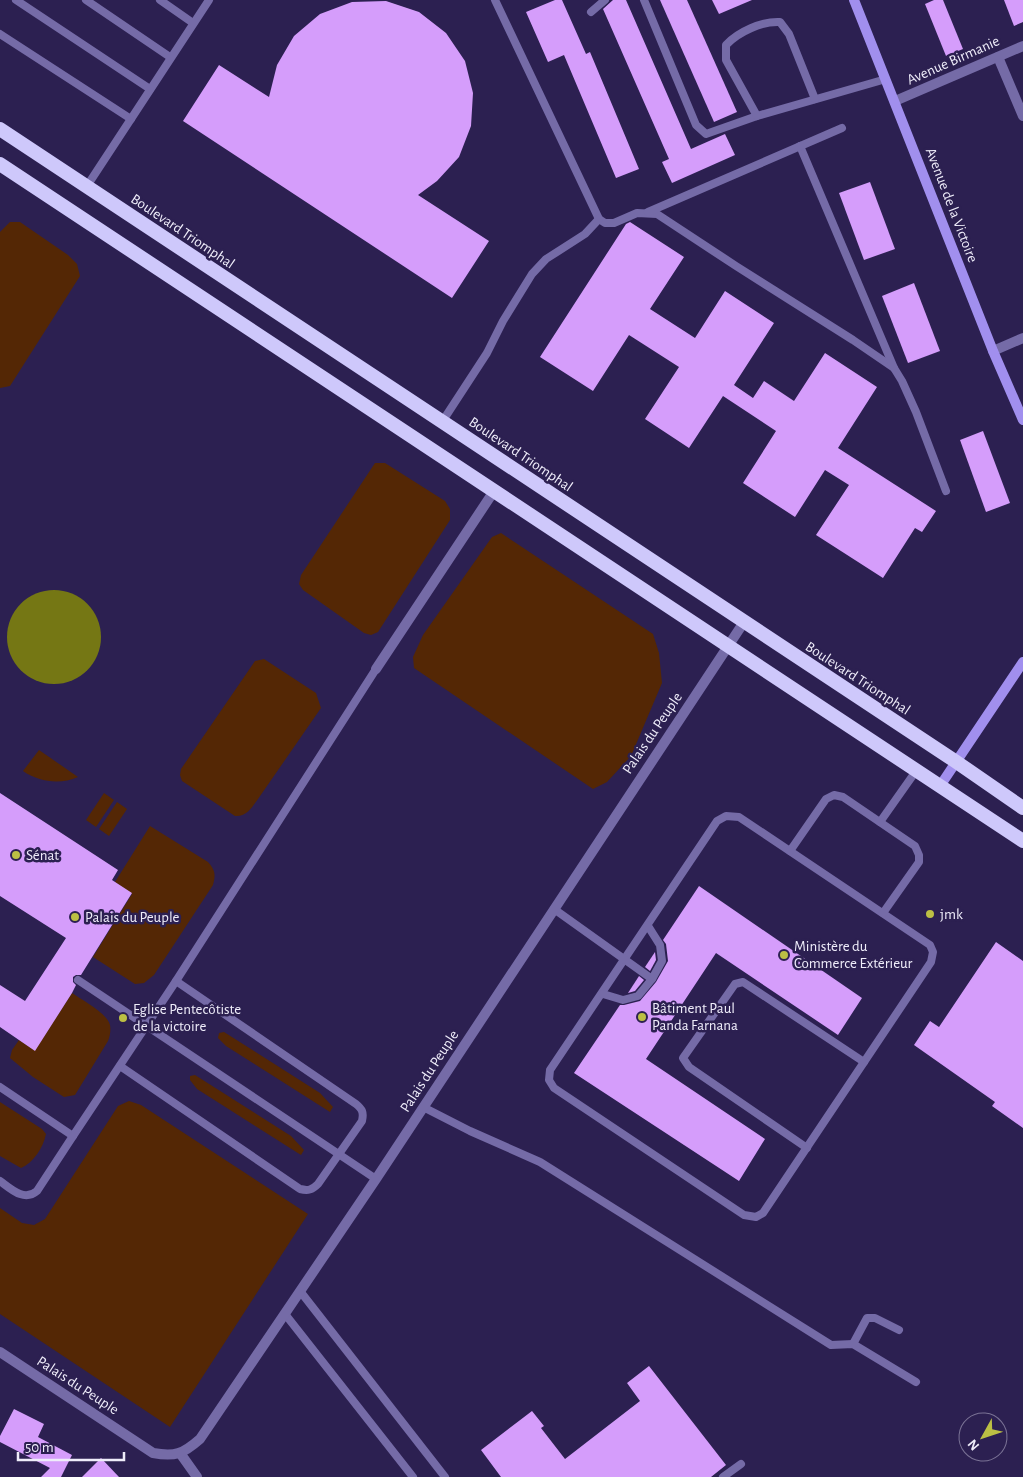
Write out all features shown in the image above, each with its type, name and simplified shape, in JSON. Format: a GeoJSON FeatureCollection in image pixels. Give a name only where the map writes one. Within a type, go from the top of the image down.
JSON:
{"type":"FeatureCollection","features":[{"type":"Feature","properties":{"kind":"highway","name":"Boulevard Triomphal"},"geometry":{"type":"LineString","coordinates":[[0,129],[955,761],[1023,808]]}},
{"type":"Feature","properties":{"kind":"highway"},"geometry":{"type":"LineString","coordinates":[[0,164],[1023,841]]}},
{"type":"Feature","properties":{"kind":"main road","name":"Avenue de la Victoire"},"geometry":{"type":"LineString","coordinates":[[854,0],[993,351],[1023,420]]}},
{"type":"Feature","properties":{"kind":"main road"},"geometry":{"type":"LineString","coordinates":[[940,786],[1023,662]]}},
{"type":"Feature","properties":{"kind":"street","name":"Avenue Birmanie"},"geometry":{"type":"LineString","coordinates":[[895,102],[1023,46]]}},
{"type":"Feature","properties":{"kind":"street"},"geometry":{"type":"LineString","coordinates":[[998,57],[1023,116]]}},
{"type":"Feature","properties":{"kind":"street"},"geometry":{"type":"LineString","coordinates":[[993,351],[1023,338]]}},
{"type":"Feature","properties":{"kind":"street"},"geometry":{"type":"LineString","coordinates":[[376,669],[494,491]]}},
{"type":"Feature","properties":{"kind":"street","name":"Palais du Peuple"},"geometry":{"type":"LineString","coordinates":[[0,1352],[152,1453],[168,1455],[180,1453],[200,1439],[376,1179],[744,622]]}},
{"type":"Feature","properties":{"kind":"street"},"geometry":{"type":"LineString","coordinates":[[180,1453],[197,1477]]}},
{"type":"Feature","properties":{"kind":"lane"},"geometry":{"type":"LineString","coordinates":[[16,0],[150,88]]}},
{"type":"Feature","properties":{"kind":"lane"},"geometry":{"type":"LineString","coordinates":[[86,0],[170,57]]}},
{"type":"Feature","properties":{"kind":"lane"},"geometry":{"type":"LineString","coordinates":[[160,0],[194,23]]}},
{"type":"Feature","properties":{"kind":"lane"},"geometry":{"type":"LineString","coordinates":[[87,186],[209,0]]}},
{"type":"Feature","properties":{"kind":"lane"},"geometry":{"type":"LineString","coordinates":[[495,0],[599,219],[605,223],[614,223],[637,213],[648,212],[657,214],[894,368]]}},
{"type":"Feature","properties":{"kind":"lane"},"geometry":{"type":"LineString","coordinates":[[591,12],[605,0]]}},
{"type":"Feature","properties":{"kind":"lane"},"geometry":{"type":"LineString","coordinates":[[644,0],[696,125],[706,134],[757,116],[886,79]]}},
{"type":"Feature","properties":{"kind":"lane"},"geometry":{"type":"LineString","coordinates":[[757,116],[726,60],[726,44],[734,37],[771,21],[780,22],[789,34],[815,99]]}},
{"type":"Feature","properties":{"kind":"lane"},"geometry":{"type":"LineString","coordinates":[[0,34],[131,119]]}},
{"type":"Feature","properties":{"kind":"lane"},"geometry":{"type":"LineString","coordinates":[[648,212],[842,128]]}},
{"type":"Feature","properties":{"kind":"lane"},"geometry":{"type":"LineString","coordinates":[[800,146],[894,368],[916,412],[946,491]]}},
{"type":"Feature","properties":{"kind":"lane"},"geometry":{"type":"LineString","coordinates":[[442,422],[487,353],[507,314],[532,274],[546,260],[585,234],[599,219]]}},
{"type":"Feature","properties":{"kind":"lane"},"geometry":{"type":"LineString","coordinates":[[0,1181],[27,1197],[37,1191],[176,981],[376,669]]}},
{"type":"Feature","properties":{"kind":"lane"},"geometry":{"type":"LineString","coordinates":[[880,822],[916,771]]}},
{"type":"Feature","properties":{"kind":"lane"},"geometry":{"type":"LineString","coordinates":[[790,851],[826,799],[834,795],[843,797],[915,846],[919,855],[919,862],[883,913]]}},
{"type":"Feature","properties":{"kind":"lane"},"geometry":{"type":"LineString","coordinates":[[726,816],[739,816],[790,851],[930,945],[933,952],[931,962],[764,1213],[756,1217],[744,1215],[554,1088],[549,1080],[550,1070],[603,994],[717,821],[726,816]]}},
{"type":"Feature","properties":{"kind":"lane"},"geometry":{"type":"LineString","coordinates":[[554,909],[652,979]]}},
{"type":"Feature","properties":{"kind":"lane"},"geometry":{"type":"LineString","coordinates":[[603,994],[623,1000],[638,996],[652,979],[662,961],[660,945],[648,926]]}},
{"type":"Feature","properties":{"kind":"lane"},"geometry":{"type":"LineString","coordinates":[[78,980],[376,1179]]}},
{"type":"Feature","properties":{"kind":"lane"},"geometry":{"type":"LineString","coordinates":[[120,1066],[300,1189],[307,1191],[313,1189],[362,1121],[362,1110],[356,1104],[176,981]]}},
{"type":"Feature","properties":{"kind":"lane"},"geometry":{"type":"LineString","coordinates":[[807,1148],[689,1067],[683,1058],[735,984],[743,982],[864,1062]]}},
{"type":"Feature","properties":{"kind":"lane"},"geometry":{"type":"LineString","coordinates":[[0,1087],[73,1136]]}},
{"type":"Feature","properties":{"kind":"lane"},"geometry":{"type":"LineString","coordinates":[[423,1107],[470,1131],[540,1162],[831,1345],[853,1344],[916,1382]]}},
{"type":"Feature","properties":{"kind":"lane"},"geometry":{"type":"LineString","coordinates":[[300,1291],[445,1477]]}},
{"type":"Feature","properties":{"kind":"lane"},"geometry":{"type":"LineString","coordinates":[[285,1314],[413,1477]]}},
{"type":"Feature","properties":{"kind":"lane"},"geometry":{"type":"LineString","coordinates":[[853,1344],[867,1318],[875,1318],[899,1330]]}},
{"type":"Feature","properties":{"kind":"lane"},"geometry":{"type":"LineString","coordinates":[[723,1477],[741,1464]]}},
{"type":"Feature","properties":{"kind":"shaded area"},"geometry":{"type":"Polygon","coordinates":[[[10,222],[20,222],[68,255],[77,264],[80,276],[10,386],[0,388],[0,232],[10,222]]]}},
{"type":"Feature","properties":{"kind":"shaded area"},"geometry":{"type":"Polygon","coordinates":[[[375,463],[385,463],[445,501],[450,509],[450,520],[378,632],[371,635],[364,633],[303,590],[299,584],[301,575],[375,463]]]}},
{"type":"Feature","properties":{"kind":"shaded area"},"geometry":{"type":"Polygon","coordinates":[[[501,533],[653,634],[659,653],[662,683],[631,756],[607,782],[593,789],[414,668],[413,657],[423,635],[492,537],[501,533]]]}},
{"type":"Feature","properties":{"kind":"shaded area"},"geometry":{"type":"Polygon","coordinates":[[[54,590],[72,594],[87,604],[97,619],[101,637],[97,655],[87,670],[72,680],[54,684],[36,680],[21,670],[11,655],[7,637],[11,619],[21,604],[36,594],[54,590]]]}},
{"type":"Feature","properties":{"kind":"shaded area"},"geometry":{"type":"Polygon","coordinates":[[[264,659],[316,693],[321,708],[251,808],[243,815],[235,816],[182,781],[181,769],[255,661],[264,659]]]}},
{"type":"Feature","properties":{"kind":"shaded area"},"geometry":{"type":"Polygon","coordinates":[[[39,750],[78,777],[57,782],[36,778],[23,771],[39,750]]]}},
{"type":"Feature","properties":{"kind":"shaded area"},"geometry":{"type":"Polygon","coordinates":[[[104,793],[114,800],[96,827],[86,820],[104,793]]]}},
{"type":"Feature","properties":{"kind":"shaded area"},"geometry":{"type":"Polygon","coordinates":[[[117,802],[127,809],[109,836],[99,829],[117,802]]]}},
{"type":"Feature","properties":{"kind":"shaded area"},"geometry":{"type":"Polygon","coordinates":[[[150,826],[208,862],[214,872],[214,878],[213,885],[154,975],[144,983],[135,984],[93,957],[132,894],[115,882],[150,826]]]}},
{"type":"Feature","properties":{"kind":"shaded area"},"geometry":{"type":"Polygon","coordinates":[[[72,993],[94,1007],[108,1020],[110,1035],[75,1095],[64,1097],[33,1077],[10,1058],[12,1050],[19,1040],[35,1050],[72,993]]]}},
{"type":"Feature","properties":{"kind":"shaded area"},"geometry":{"type":"Polygon","coordinates":[[[224,1032],[320,1093],[333,1107],[330,1112],[226,1046],[218,1038],[219,1033],[224,1032]]]}},
{"type":"Feature","properties":{"kind":"shaded area"},"geometry":{"type":"Polygon","coordinates":[[[195,1075],[291,1136],[304,1150],[301,1155],[197,1089],[190,1080],[190,1076],[195,1075]]]}},
{"type":"Feature","properties":{"kind":"shaded area"},"geometry":{"type":"Polygon","coordinates":[[[129,1101],[141,1105],[308,1214],[170,1427],[0,1314],[0,1208],[22,1223],[34,1225],[45,1219],[118,1106],[129,1101]]]}},
{"type":"Feature","properties":{"kind":"shaded area"},"geometry":{"type":"Polygon","coordinates":[[[0,1102],[42,1129],[46,1134],[37,1154],[21,1168],[0,1156],[0,1102]]]}},
{"type":"Feature","properties":{"kind":"building"},"geometry":{"type":"Polygon","coordinates":[[[555,0],[562,0],[586,54],[590,52],[639,169],[616,178],[564,55],[548,62],[526,12],[555,0]]]}},
{"type":"Feature","properties":{"kind":"building"},"geometry":{"type":"Polygon","coordinates":[[[613,0],[626,0],[691,149],[725,134],[735,155],[672,183],[662,162],[669,159],[603,9],[613,0]]]}},
{"type":"Feature","properties":{"kind":"building"},"geometry":{"type":"Polygon","coordinates":[[[660,0],[687,0],[737,112],[714,122],[660,0]]]}},
{"type":"Feature","properties":{"kind":"building"},"geometry":{"type":"Polygon","coordinates":[[[712,0],[752,0],[719,14],[712,0]]]}},
{"type":"Feature","properties":{"kind":"building"},"geometry":{"type":"Polygon","coordinates":[[[934,0],[943,0],[963,49],[946,56],[925,4],[934,0]]]}},
{"type":"Feature","properties":{"kind":"building"},"geometry":{"type":"Polygon","coordinates":[[[1004,0],[1023,0],[1023,22],[1014,26],[1004,0]]]}},
{"type":"Feature","properties":{"kind":"building"},"geometry":{"type":"Polygon","coordinates":[[[386,1],[419,12],[446,33],[465,61],[473,93],[471,126],[459,157],[437,181],[418,195],[489,241],[452,298],[183,121],[219,65],[269,97],[277,65],[294,36],[320,14],[352,2],[386,1]]]}},
{"type":"Feature","properties":{"kind":"building"},"geometry":{"type":"Polygon","coordinates":[[[870,182],[895,249],[864,260],[839,193],[870,182]]]}},
{"type":"Feature","properties":{"kind":"building"},"geometry":{"type":"Polygon","coordinates":[[[630,222],[684,257],[650,309],[695,338],[725,291],[774,323],[734,385],[753,398],[764,381],[794,401],[825,353],[877,387],[838,448],[936,511],[922,532],[915,528],[883,578],[816,535],[849,485],[825,470],[795,517],[743,483],[776,431],[723,396],[689,448],[645,419],[679,367],[629,335],[593,391],[540,357],[626,224],[630,222]]]}},
{"type":"Feature","properties":{"kind":"building"},"geometry":{"type":"Polygon","coordinates":[[[914,283],[940,351],[908,363],[882,296],[914,283]]]}},
{"type":"Feature","properties":{"kind":"building"},"geometry":{"type":"Polygon","coordinates":[[[983,431],[1010,503],[986,512],[960,440],[983,431]]]}},
{"type":"Feature","properties":{"kind":"building","name":"Palais du Peuple"},"geometry":{"type":"Polygon","coordinates":[[[0,793],[118,870],[112,880],[132,893],[81,975],[73,977],[73,982],[76,985],[72,993],[35,1051],[0,1027],[0,985],[25,1001],[66,938],[0,896],[0,793]]]}},
{"type":"Feature","properties":{"kind":"building","name":"Bâtiment Paul Panda Farnana"},"geometry":{"type":"Polygon","coordinates":[[[699,886],[862,998],[838,1035],[716,953],[646,1059],[765,1139],[739,1181],[574,1073],[620,1005],[640,1001],[656,982],[668,961],[666,944],[663,940],[699,886]]]}},
{"type":"Feature","properties":{"kind":"building"},"geometry":{"type":"Polygon","coordinates":[[[996,942],[1023,961],[1023,1128],[992,1106],[995,1102],[914,1045],[930,1021],[939,1027],[996,942]]]}},
{"type":"Feature","properties":{"kind":"building"},"geometry":{"type":"Polygon","coordinates":[[[655,952],[656,960],[650,971],[645,967],[655,952]]]}},
{"type":"Feature","properties":{"kind":"building"},"geometry":{"type":"Polygon","coordinates":[[[639,976],[644,980],[635,991],[628,993],[639,976]]]}},
{"type":"Feature","properties":{"kind":"building"},"geometry":{"type":"Polygon","coordinates":[[[649,1366],[726,1465],[711,1477],[501,1477],[481,1450],[532,1411],[544,1426],[541,1428],[565,1459],[640,1401],[627,1383],[649,1366]]]}},
{"type":"Feature","properties":{"kind":"building"},"geometry":{"type":"Polygon","coordinates":[[[14,1409],[44,1424],[38,1437],[72,1455],[61,1477],[41,1477],[50,1468],[0,1442],[0,1436],[14,1409]]]}},
{"type":"Feature","properties":{"kind":"building"},"geometry":{"type":"Polygon","coordinates":[[[101,1458],[119,1477],[82,1477],[101,1458]]]}},
{"type":"Feature","properties":{"kind":"place","name":"Sénat"},"geometry":{"type":"Point","coordinates":[16,855]}},
{"type":"Feature","properties":{"kind":"place","name":"jmk"},"geometry":{"type":"Point","coordinates":[930,914]}},
{"type":"Feature","properties":{"kind":"place","name":"Palais du Peuple"},"geometry":{"type":"Point","coordinates":[75,917]}},
{"type":"Feature","properties":{"kind":"place","name":"Ministère du Commerce Extérieur"},"geometry":{"type":"Point","coordinates":[784,955]}},
{"type":"Feature","properties":{"kind":"place","name":"Bâtiment Paul Panda Farnana"},"geometry":{"type":"Point","coordinates":[642,1017]}},
{"type":"Feature","properties":{"kind":"place","name":"Eglise Pentecôtiste de la victoire"},"geometry":{"type":"Point","coordinates":[123,1018]}}]}
